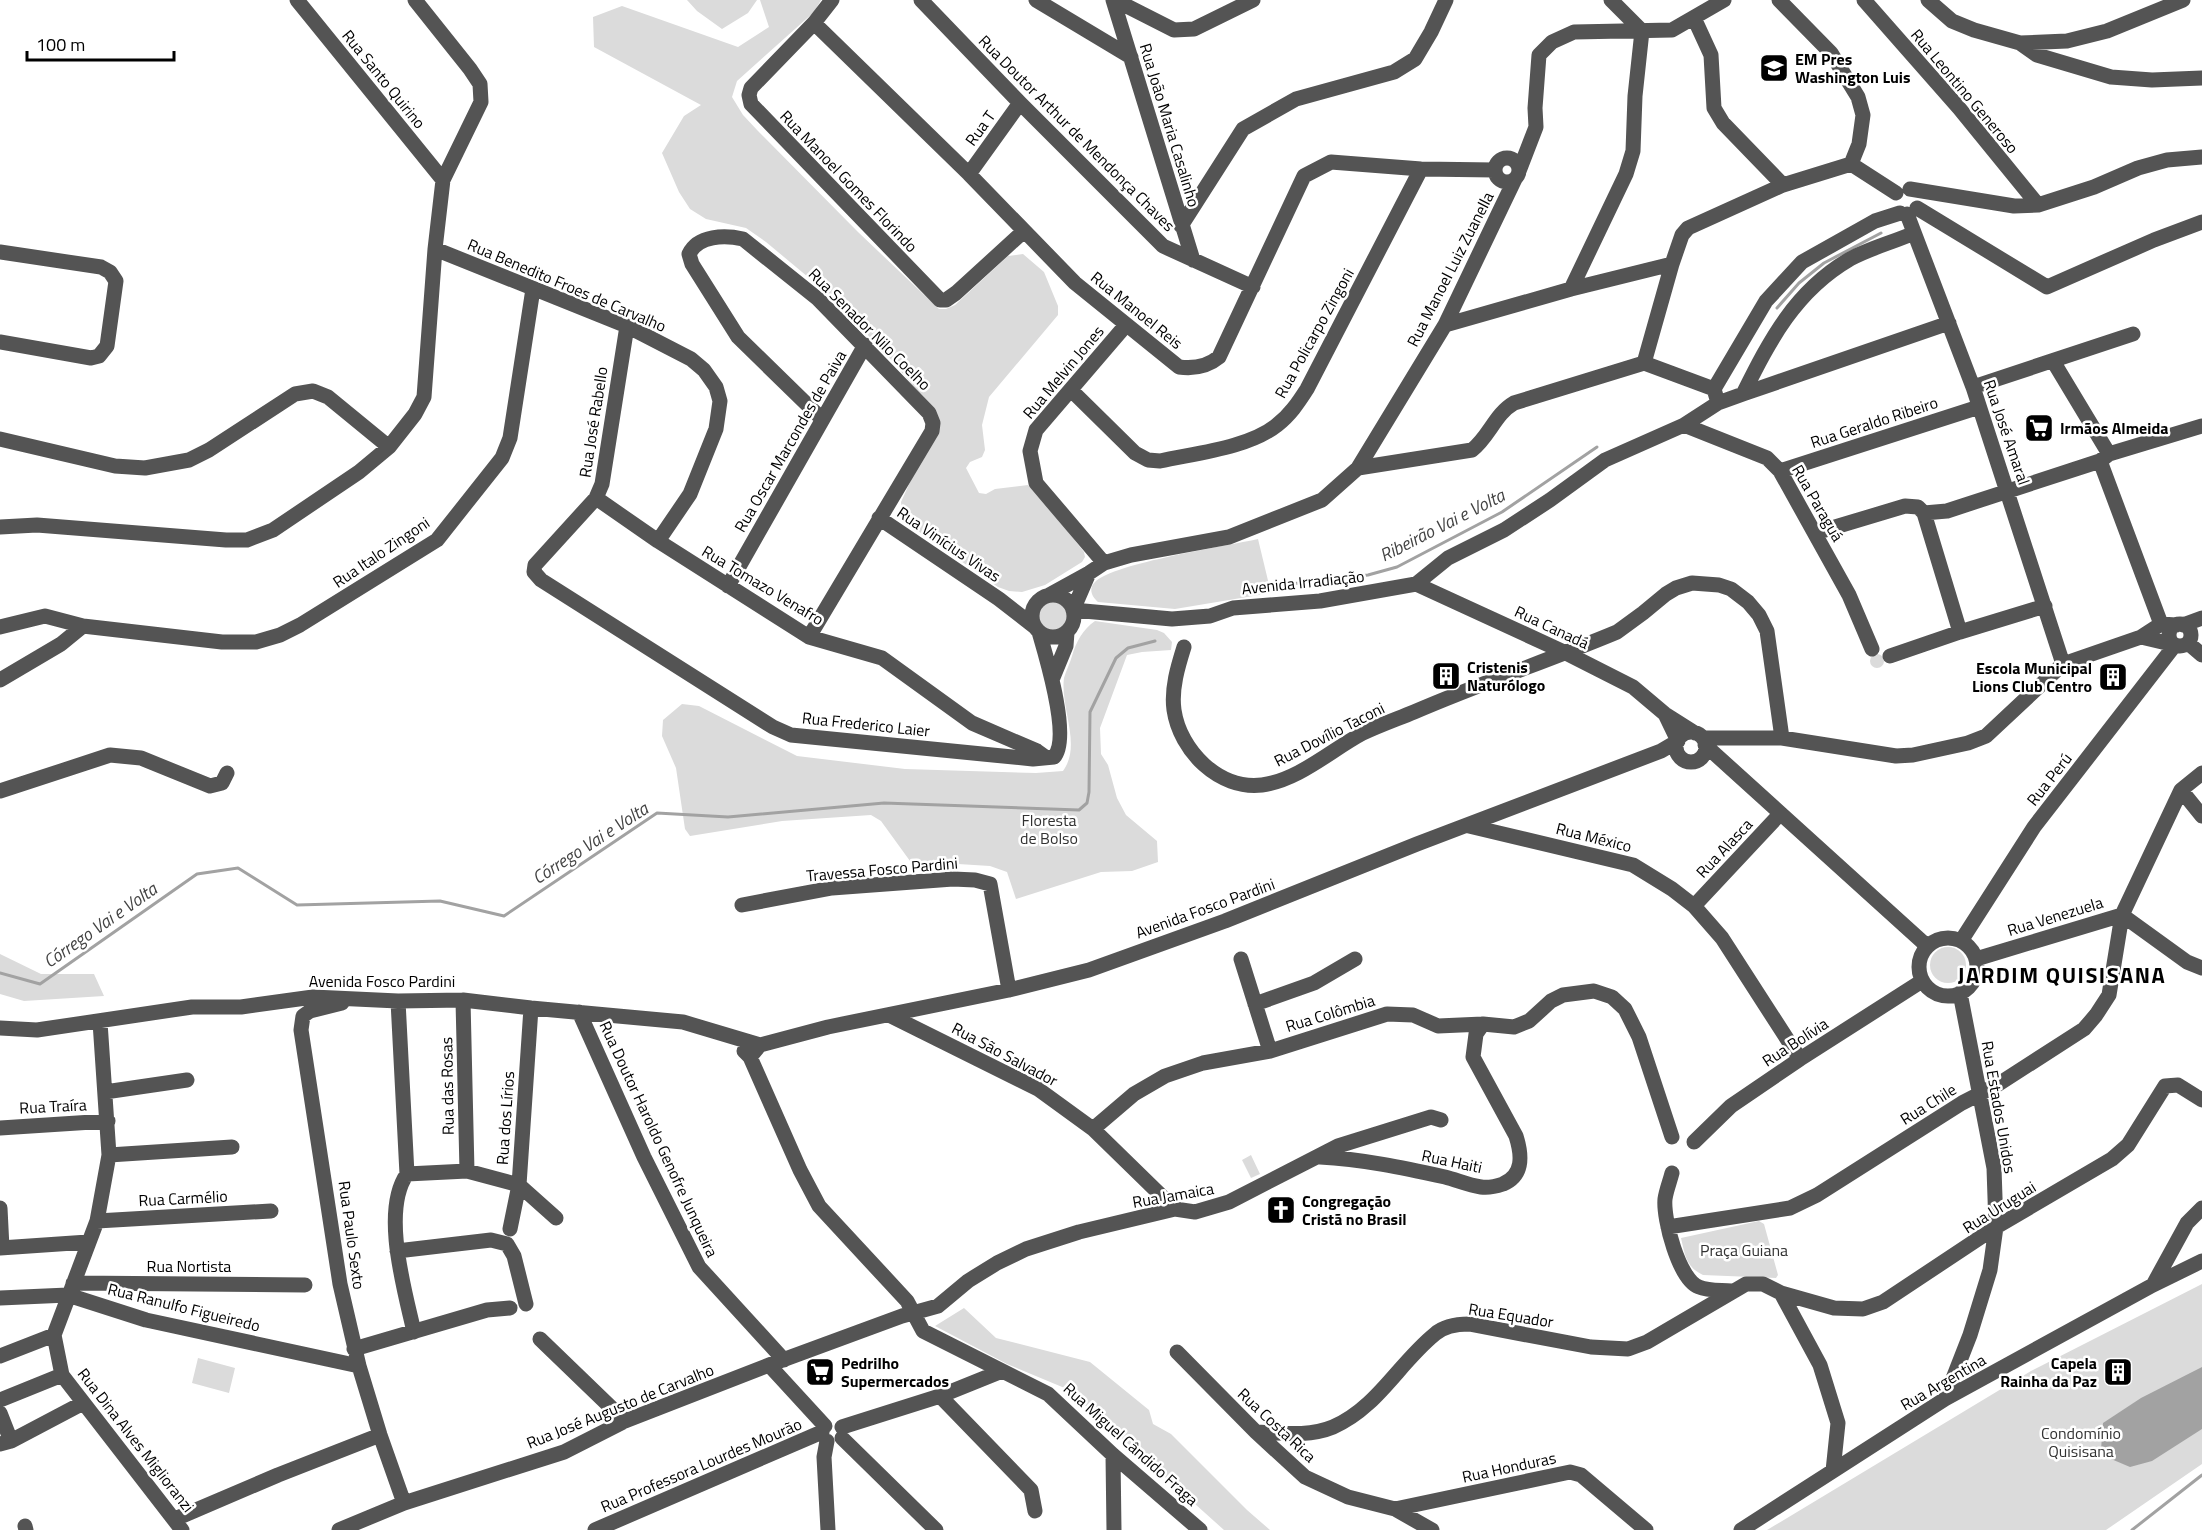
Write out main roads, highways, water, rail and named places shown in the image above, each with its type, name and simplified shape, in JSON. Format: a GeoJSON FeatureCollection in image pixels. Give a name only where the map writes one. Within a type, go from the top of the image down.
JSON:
{"type":"FeatureCollection","features":[{"type":"Feature","properties":{"kind":"waterway","name":"Ribeirão Vai e Volta"},"geometry":{"type":"LineString","coordinates":[[1777,308],[1799,283],[1824,263],[1881,233]]}},
{"type":"Feature","properties":{"kind":"waterway","name":"Ribeirão Vai e Volta"},"geometry":{"type":"LineString","coordinates":[[1282,585],[1368,575],[1397,567],[1502,512],[1597,447]]}},
{"type":"Feature","properties":{"kind":"waterway","name":"Córrego Vai e Volta"},"geometry":{"type":"LineString","coordinates":[[0,973],[40,984],[197,874],[238,868],[297,905],[440,901],[504,916],[657,813],[728,817],[884,803],[1079,810],[1087,803],[1089,792],[1090,712],[1116,658],[1128,648],[1155,641]]}},
{"type":"Feature","properties":{"kind":"waterway"},"geometry":{"type":"LineString","coordinates":[[2132,1530],[2202,1475]]}},
{"type":"Feature","properties":{"kind":"place","name":"EM Pres Washington Luis"},"geometry":{"type":"Point","coordinates":[1774,68]}},
{"type":"Feature","properties":{"kind":"place","name":"Irmãos Almeida"},"geometry":{"type":"Point","coordinates":[2039,428]}},
{"type":"Feature","properties":{"kind":"place","name":"Cristenis Naturólogo"},"geometry":{"type":"Point","coordinates":[1446,676]}},
{"type":"Feature","properties":{"kind":"place","name":"Escola Municipal Lions Club Centro"},"geometry":{"type":"Point","coordinates":[2113,677]}},
{"type":"Feature","properties":{"kind":"place","name":"Congregação Cristã no Brasil"},"geometry":{"type":"Point","coordinates":[1281,1210]}},
{"type":"Feature","properties":{"kind":"place","name":"Pedrilho Supermercados"},"geometry":{"type":"Point","coordinates":[820,1372]}},
{"type":"Feature","properties":{"kind":"place","name":"Capela Rainha da Paz"},"geometry":{"type":"Point","coordinates":[2118,1372]}},
{"type":"Feature","properties":{"kind":"district","name":"JARDIM QUISISANA"},"geometry":{"type":"Point","coordinates":[2062,975]}},
{"type":"Feature","properties":{"kind":"park label","name":"Floresta de Bolso"},"geometry":{"type":"Point","coordinates":[1049,829]}},
{"type":"Feature","properties":{"kind":"park label","name":"Praça Guiana"},"geometry":{"type":"Point","coordinates":[1744,1250]}},
{"type":"Feature","properties":{"kind":"park label","name":"Condomínio Quisisana"},"geometry":{"type":"Point","coordinates":[2081,1442]}}]}
